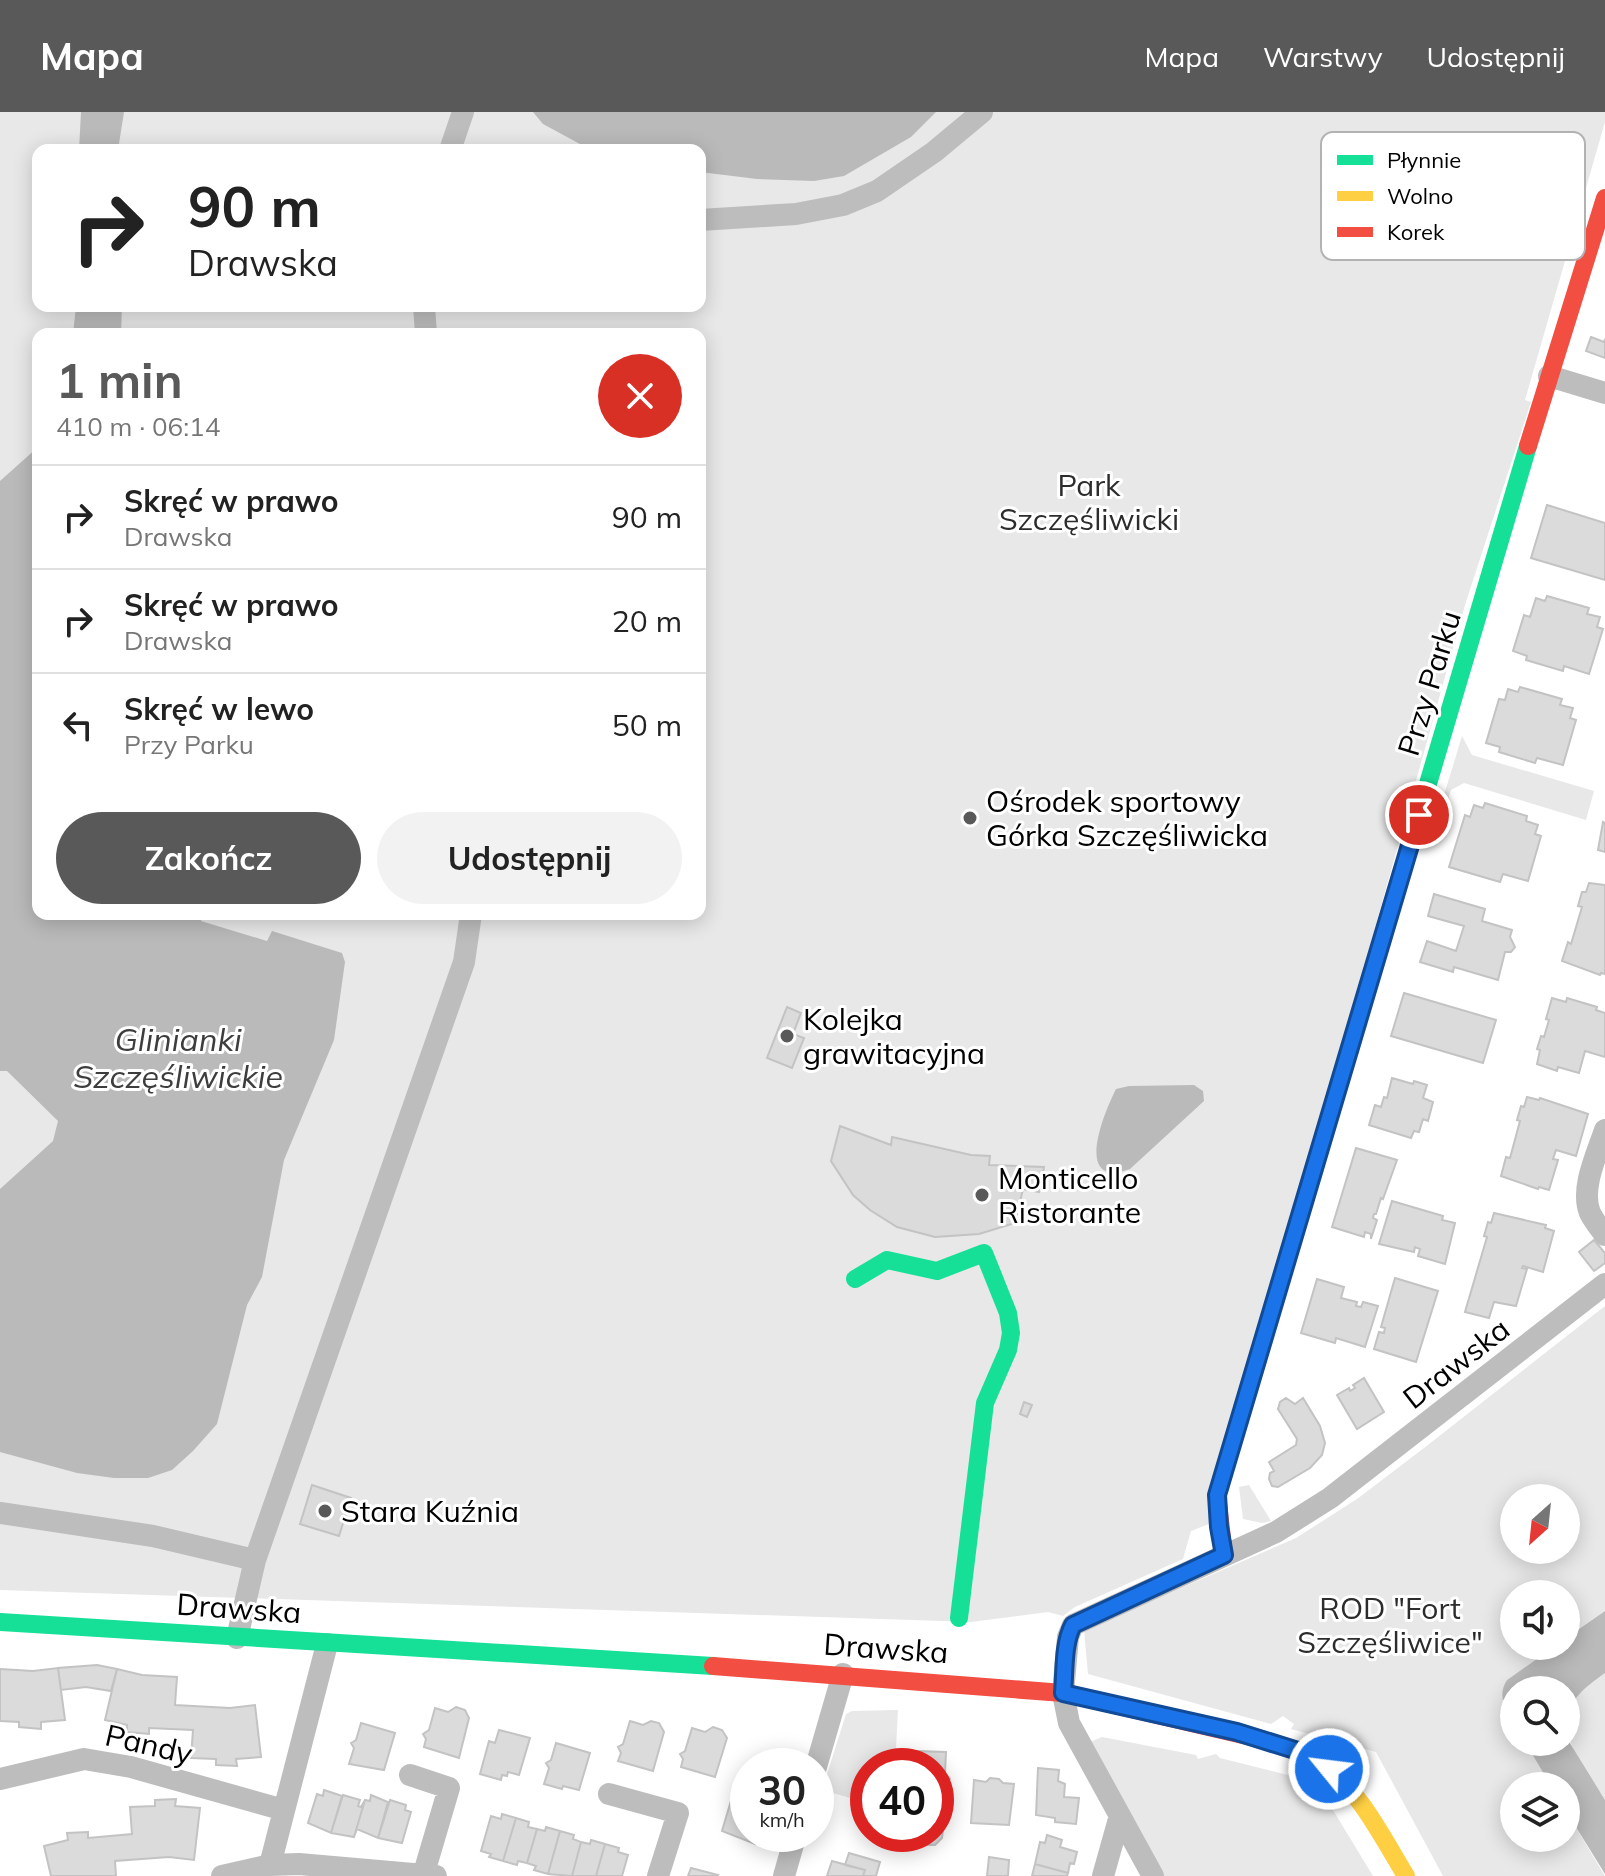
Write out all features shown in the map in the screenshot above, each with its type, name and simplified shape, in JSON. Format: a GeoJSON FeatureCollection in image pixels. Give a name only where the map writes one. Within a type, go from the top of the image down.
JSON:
{"type":"FeatureCollection","features":[{"type":"Feature","properties":{"kind":"street"},"geometry":{"type":"LineString","coordinates":[[452,144],[463,112]]}},
{"type":"Feature","properties":{"kind":"street"},"geometry":{"type":"LineString","coordinates":[[706,220],[796,214],[843,205],[877,191],[934,152],[982,112]]}},
{"type":"Feature","properties":{"kind":"street","name":"Przy Parku"},"geometry":{"type":"LineString","coordinates":[[1224,1555],[1217,1495],[1549,376],[1605,198]]}},
{"type":"Feature","properties":{"kind":"street"},"geometry":{"type":"LineString","coordinates":[[1549,376],[1605,393]]}},
{"type":"Feature","properties":{"kind":"street"},"geometry":{"type":"LineString","coordinates":[[237,1638],[255,1560],[464,962],[470,920]]}},
{"type":"Feature","properties":{"kind":"street"},"geometry":{"type":"LineString","coordinates":[[1605,1130],[1592,1167],[1587,1201],[1591,1214],[1605,1235]]}},
{"type":"Feature","properties":{"kind":"street"},"geometry":{"type":"LineString","coordinates":[[855,1279],[887,1260],[937,1271],[984,1253],[1008,1313],[1011,1333],[1008,1350],[985,1403],[959,1618]]}},
{"type":"Feature","properties":{"kind":"street","name":"Drawska"},"geometry":{"type":"LineString","coordinates":[[0,1622],[843,1674],[1063,1693],[1068,1637],[1073,1625],[1276,1532],[1330,1498],[1605,1284]]}},
{"type":"Feature","properties":{"kind":"street"},"geometry":{"type":"LineString","coordinates":[[0,1513],[153,1536],[255,1560]]}},
{"type":"Feature","properties":{"kind":"street"},"geometry":{"type":"LineString","coordinates":[[270,1865],[327,1644]]}},
{"type":"Feature","properties":{"kind":"street"},"geometry":{"type":"LineString","coordinates":[[822,1748],[843,1674]]}},
{"type":"Feature","properties":{"kind":"street"},"geometry":{"type":"LineString","coordinates":[[1153,1876],[1069,1723],[1063,1693],[1237,1732],[1316,1759],[1342,1780],[1363,1806],[1406,1876]]}},
{"type":"Feature","properties":{"kind":"street","name":"Pandy"},"geometry":{"type":"LineString","coordinates":[[0,1779],[84,1759],[131,1767],[284,1810]]}},
{"type":"Feature","properties":{"kind":"street"},"geometry":{"type":"LineString","coordinates":[[222,1876],[270,1865],[299,1864],[427,1876],[449,1788],[410,1775]]}},
{"type":"Feature","properties":{"kind":"street"},"geometry":{"type":"LineString","coordinates":[[609,1794],[678,1813],[658,1876]]}},
{"type":"Feature","properties":{"kind":"street"},"geometry":{"type":"LineString","coordinates":[[1103,1876],[1119,1819]]}},
{"type":"Feature","properties":{"kind":"street"},"geometry":{"type":"LineString","coordinates":[[784,1876],[791,1852]]}},
{"type":"Feature","properties":{"kind":"green space","name":"Park Szczęśliwicki"},"geometry":{"type":"Polygon","coordinates":[[[0,112],[1605,112],[1605,122],[1585,192],[1585,132],[1321,132],[1321,260],[1565,260],[1525,400],[1531,402],[1465,605],[1209,1524],[1191,1531],[1183,1559],[1075,1607],[1063,1616],[1048,1612],[971,1622],[0,1590],[0,112]]]}},
{"type":"Feature","properties":{"kind":"green space"},"geometry":{"type":"Polygon","coordinates":[[[1462,736],[1472,755],[1594,791],[1586,820],[1464,783],[1451,790],[1446,806],[1441,805],[1462,736]]]}},
{"type":"Feature","properties":{"kind":"green space","name":"ROD \"Fort Szczęśliwice\""},"geometry":{"type":"Polygon","coordinates":[[[1605,1306],[1605,1611],[1580,1628],[1580,1580],[1500,1580],[1500,1660],[1535,1660],[1513,1676],[1500,1676],[1500,1756],[1533,1756],[1543,1772],[1500,1772],[1500,1852],[1580,1852],[1580,1834],[1605,1876],[1443,1876],[1376,1752],[1291,1729],[1294,1724],[1283,1716],[1271,1724],[1088,1674],[1084,1630],[1296,1538],[1357,1499],[1605,1306]]]}},
{"type":"Feature","properties":{"kind":"green space"},"geometry":{"type":"Polygon","coordinates":[[[1249,1485],[1271,1521],[1262,1523],[1243,1519],[1239,1487],[1249,1485]]]}},
{"type":"Feature","properties":{"kind":"green space"},"geometry":{"type":"Polygon","coordinates":[[[1605,1673],[1605,1800],[1577,1756],[1580,1756],[1580,1691],[1605,1673]]]}},
{"type":"Feature","properties":{"kind":"green space"},"geometry":{"type":"Polygon","coordinates":[[[898,1710],[896,1748],[850,1748],[850,1798],[834,1793],[834,1752],[846,1714],[852,1711],[898,1710]]]}},
{"type":"Feature","properties":{"kind":"green space"},"geometry":{"type":"Polygon","coordinates":[[[1102,1737],[1196,1755],[1198,1759],[1216,1754],[1220,1758],[1316,1782],[1373,1876],[1164,1876],[1090,1742],[1102,1737]]]}},
{"type":"Feature","properties":{"kind":"water"},"geometry":{"type":"Polygon","coordinates":[[[81,112],[124,112],[119,144],[79,144],[81,112]]]}},
{"type":"Feature","properties":{"kind":"water"},"geometry":{"type":"Polygon","coordinates":[[[533,112],[936,112],[911,137],[844,176],[814,181],[706,173],[706,144],[580,144],[543,124],[533,112]]]}},
{"type":"Feature","properties":{"kind":"water"},"geometry":{"type":"Polygon","coordinates":[[[75,312],[122,312],[121,328],[74,328],[75,312]]]}},
{"type":"Feature","properties":{"kind":"water","name":"Glinianki Szczęśliwickie"},"geometry":{"type":"Polygon","coordinates":[[[32,452],[32,920],[201,920],[267,941],[272,931],[342,953],[345,962],[334,1040],[284,1160],[262,1277],[247,1305],[217,1424],[172,1470],[148,1478],[77,1473],[0,1452],[0,1189],[53,1141],[58,1121],[7,1071],[0,1071],[0,481],[32,452]]]}},
{"type":"Feature","properties":{"kind":"water"},"geometry":{"type":"Polygon","coordinates":[[[1194,1085],[1203,1091],[1204,1101],[1130,1169],[1112,1172],[1102,1169],[1097,1159],[1097,1146],[1116,1089],[1194,1085]]]}},
{"type":"Feature","properties":{"kind":"water"},"geometry":{"type":"Polygon","coordinates":[[[1605,1611],[1605,1673],[1580,1693],[1580,1676],[1513,1676],[1535,1660],[1580,1660],[1580,1628],[1605,1611]]]}},
{"type":"Feature","properties":{"kind":"water"},"geometry":{"type":"Polygon","coordinates":[[[1533,1756],[1578,1756],[1605,1800],[1605,1874],[1580,1834],[1580,1772],[1543,1772],[1533,1756]]]}},
{"type":"Feature","properties":{"kind":"building"},"geometry":{"type":"Polygon","coordinates":[[[1591,337],[1604,342],[1605,339],[1605,358],[1586,351],[1591,337]]]}},
{"type":"Feature","properties":{"kind":"building"},"geometry":{"type":"Polygon","coordinates":[[[1547,505],[1605,523],[1605,580],[1531,558],[1547,505]]]}},
{"type":"Feature","properties":{"kind":"building"},"geometry":{"type":"Polygon","coordinates":[[[1547,596],[1589,608],[1587,614],[1600,617],[1597,627],[1603,629],[1589,674],[1564,666],[1563,671],[1526,660],[1527,656],[1513,651],[1524,615],[1530,617],[1536,598],[1545,601],[1547,596]]]}},
{"type":"Feature","properties":{"kind":"building"},"geometry":{"type":"Polygon","coordinates":[[[1520,687],[1562,699],[1560,705],[1573,708],[1570,718],[1576,720],[1563,765],[1537,758],[1535,763],[1499,752],[1500,747],[1486,743],[1499,699],[1505,700],[1508,689],[1518,692],[1520,687]]]}},
{"type":"Feature","properties":{"kind":"building"},"geometry":{"type":"Polygon","coordinates":[[[1485,803],[1527,816],[1526,821],[1538,825],[1535,834],[1541,836],[1528,881],[1503,874],[1500,882],[1449,867],[1465,815],[1470,817],[1474,805],[1483,808],[1485,803]]]}},
{"type":"Feature","properties":{"kind":"building"},"geometry":{"type":"Polygon","coordinates":[[[1605,823],[1605,852],[1598,850],[1605,823]]]}},
{"type":"Feature","properties":{"kind":"building"},"geometry":{"type":"Polygon","coordinates":[[[1589,883],[1605,885],[1605,974],[1600,975],[1562,961],[1568,942],[1571,944],[1582,907],[1578,906],[1582,892],[1586,892],[1589,883]]]}},
{"type":"Feature","properties":{"kind":"building"},"geometry":{"type":"Polygon","coordinates":[[[1434,894],[1485,909],[1482,921],[1512,930],[1510,937],[1515,947],[1511,952],[1505,952],[1498,980],[1454,967],[1453,972],[1420,962],[1427,941],[1456,951],[1464,926],[1428,916],[1434,894]]]}},
{"type":"Feature","properties":{"kind":"building"},"geometry":{"type":"Polygon","coordinates":[[[1404,993],[1496,1020],[1483,1063],[1391,1036],[1404,993]]]}},
{"type":"Feature","properties":{"kind":"building"},"geometry":{"type":"Polygon","coordinates":[[[1552,998],[1566,1002],[1567,998],[1597,1007],[1596,1010],[1605,1013],[1605,1057],[1585,1051],[1579,1073],[1558,1067],[1557,1071],[1537,1064],[1540,1050],[1537,1049],[1549,1020],[1546,1019],[1552,998]]]}},
{"type":"Feature","properties":{"kind":"building","name":"Kolejka grawitacyjna"},"geometry":{"type":"Polygon","coordinates":[[[787,1007],[801,1013],[793,1034],[804,1038],[792,1068],[767,1058],[787,1007]]]}},
{"type":"Feature","properties":{"kind":"building"},"geometry":{"type":"Polygon","coordinates":[[[1392,1078],[1427,1085],[1423,1098],[1433,1102],[1428,1121],[1423,1119],[1419,1132],[1414,1131],[1411,1138],[1369,1125],[1375,1105],[1381,1107],[1384,1097],[1387,1098],[1392,1078]]]}},
{"type":"Feature","properties":{"kind":"building"},"geometry":{"type":"Polygon","coordinates":[[[1527,1097],[1540,1098],[1588,1114],[1576,1156],[1556,1150],[1553,1159],[1558,1160],[1549,1190],[1501,1176],[1506,1157],[1510,1158],[1520,1121],[1517,1120],[1527,1097]]]}},
{"type":"Feature","properties":{"kind":"building"},"geometry":{"type":"Polygon","coordinates":[[[840,1126],[891,1145],[892,1137],[971,1155],[990,1156],[989,1165],[1044,1167],[1039,1192],[1023,1189],[1015,1223],[979,1234],[935,1237],[897,1227],[853,1195],[831,1161],[840,1126]]]}},
{"type":"Feature","properties":{"kind":"building"},"geometry":{"type":"Polygon","coordinates":[[[1356,1148],[1397,1160],[1383,1199],[1374,1214],[1373,1218],[1377,1220],[1371,1239],[1371,1234],[1365,1232],[1364,1237],[1332,1227],[1356,1148]]]}},
{"type":"Feature","properties":{"kind":"building"},"geometry":{"type":"Polygon","coordinates":[[[1392,1201],[1443,1216],[1442,1220],[1455,1223],[1445,1264],[1418,1256],[1420,1249],[1415,1247],[1414,1252],[1379,1244],[1392,1201]]]}},
{"type":"Feature","properties":{"kind":"building"},"geometry":{"type":"Polygon","coordinates":[[[1494,1213],[1546,1225],[1545,1228],[1554,1231],[1543,1272],[1523,1266],[1527,1269],[1516,1306],[1494,1302],[1489,1318],[1465,1312],[1487,1237],[1484,1236],[1488,1222],[1491,1223],[1494,1213]]]}},
{"type":"Feature","properties":{"kind":"building"},"geometry":{"type":"Polygon","coordinates":[[[1594,1240],[1605,1253],[1605,1263],[1594,1271],[1579,1252],[1594,1240]]]}},
{"type":"Feature","properties":{"kind":"building"},"geometry":{"type":"Polygon","coordinates":[[[1395,1278],[1438,1291],[1416,1362],[1374,1349],[1379,1332],[1384,1333],[1385,1328],[1381,1327],[1395,1278]]]}},
{"type":"Feature","properties":{"kind":"building"},"geometry":{"type":"Polygon","coordinates":[[[1317,1279],[1344,1287],[1341,1298],[1357,1302],[1356,1306],[1361,1307],[1363,1302],[1378,1306],[1365,1347],[1336,1338],[1335,1343],[1301,1333],[1317,1279]]]}},
{"type":"Feature","properties":{"kind":"building"},"geometry":{"type":"Polygon","coordinates":[[[1364,1378],[1384,1412],[1357,1429],[1337,1395],[1355,1388],[1353,1385],[1364,1378]]]}},
{"type":"Feature","properties":{"kind":"building"},"geometry":{"type":"Polygon","coordinates":[[[1286,1398],[1295,1404],[1303,1398],[1320,1426],[1325,1443],[1322,1455],[1310,1468],[1278,1487],[1272,1486],[1269,1479],[1274,1471],[1269,1462],[1296,1445],[1297,1439],[1278,1409],[1280,1402],[1286,1398]]]}},
{"type":"Feature","properties":{"kind":"building"},"geometry":{"type":"Polygon","coordinates":[[[1024,1402],[1032,1405],[1027,1417],[1020,1414],[1024,1402]]]}},
{"type":"Feature","properties":{"kind":"building","name":"Stara Kuźnia"},"geometry":{"type":"Polygon","coordinates":[[[312,1485],[351,1498],[339,1536],[300,1524],[312,1485]]]}},
{"type":"Feature","properties":{"kind":"building"},"geometry":{"type":"Polygon","coordinates":[[[97,1665],[117,1669],[111,1691],[86,1687],[61,1690],[58,1668],[97,1665]]]}},
{"type":"Feature","properties":{"kind":"building"},"geometry":{"type":"Polygon","coordinates":[[[58,1668],[65,1720],[41,1722],[41,1729],[19,1727],[19,1722],[0,1721],[0,1669],[33,1671],[58,1668]]]}},
{"type":"Feature","properties":{"kind":"building"},"geometry":{"type":"Polygon","coordinates":[[[117,1669],[142,1675],[177,1677],[175,1705],[230,1708],[255,1705],[261,1757],[236,1759],[237,1766],[216,1765],[216,1759],[191,1758],[193,1730],[149,1728],[149,1734],[127,1732],[127,1725],[105,1720],[117,1669]]]}},
{"type":"Feature","properties":{"kind":"building"},"geometry":{"type":"Polygon","coordinates":[[[456,1707],[465,1710],[469,1718],[459,1758],[424,1747],[426,1739],[423,1734],[429,1730],[435,1708],[448,1712],[456,1707]]]}},
{"type":"Feature","properties":{"kind":"building"},"geometry":{"type":"Polygon","coordinates":[[[630,1721],[643,1725],[651,1721],[659,1723],[664,1732],[653,1771],[618,1761],[621,1753],[618,1747],[623,1744],[630,1721]]]}},
{"type":"Feature","properties":{"kind":"building"},"geometry":{"type":"Polygon","coordinates":[[[361,1723],[395,1733],[384,1770],[349,1764],[354,1748],[351,1743],[356,1740],[361,1723]]]}},
{"type":"Feature","properties":{"kind":"building"},"geometry":{"type":"Polygon","coordinates":[[[713,1727],[722,1730],[727,1738],[715,1777],[681,1767],[683,1759],[680,1754],[685,1751],[692,1728],[705,1732],[713,1727]]]}},
{"type":"Feature","properties":{"kind":"building"},"geometry":{"type":"Polygon","coordinates":[[[499,1730],[530,1738],[519,1775],[508,1772],[507,1776],[502,1775],[501,1780],[480,1774],[489,1741],[495,1743],[499,1730]]]}},
{"type":"Feature","properties":{"kind":"building"},"geometry":{"type":"Polygon","coordinates":[[[556,1743],[590,1753],[579,1790],[544,1784],[549,1768],[546,1763],[551,1760],[556,1743]]]}},
{"type":"Feature","properties":{"kind":"building"},"geometry":{"type":"Polygon","coordinates":[[[1038,1768],[1059,1770],[1058,1781],[1065,1784],[1064,1797],[1079,1798],[1076,1824],[1055,1822],[1055,1818],[1036,1815],[1038,1768]]]}},
{"type":"Feature","properties":{"kind":"building"},"geometry":{"type":"Polygon","coordinates":[[[990,1778],[1014,1784],[1009,1825],[971,1823],[974,1780],[986,1782],[990,1778]]]}},
{"type":"Feature","properties":{"kind":"building"},"geometry":{"type":"Polygon","coordinates":[[[324,1790],[342,1796],[331,1833],[308,1823],[317,1794],[323,1796],[324,1790]]]}},
{"type":"Feature","properties":{"kind":"building"},"geometry":{"type":"Polygon","coordinates":[[[343,1795],[360,1800],[358,1806],[361,1807],[365,1800],[354,1837],[331,1833],[343,1795]]]}},
{"type":"Feature","properties":{"kind":"building"},"geometry":{"type":"Polygon","coordinates":[[[371,1795],[388,1802],[378,1838],[357,1829],[354,1837],[365,1800],[370,1801],[371,1795]]]}},
{"type":"Feature","properties":{"kind":"building"},"geometry":{"type":"Polygon","coordinates":[[[176,1799],[175,1806],[200,1808],[194,1860],[169,1857],[115,1861],[116,1876],[51,1876],[44,1846],[68,1840],[67,1833],[88,1832],[88,1838],[132,1834],[130,1807],[155,1806],[155,1800],[176,1799]]]}},
{"type":"Feature","properties":{"kind":"building"},"geometry":{"type":"Polygon","coordinates":[[[390,1800],[406,1805],[405,1810],[411,1812],[402,1843],[378,1838],[390,1800]]]}},
{"type":"Feature","properties":{"kind":"building"},"geometry":{"type":"Polygon","coordinates":[[[730,1804],[730,1834],[722,1831],[730,1804]]]}},
{"type":"Feature","properties":{"kind":"building"},"geometry":{"type":"Polygon","coordinates":[[[502,1814],[516,1818],[503,1861],[481,1851],[491,1816],[501,1819],[502,1814]]]}},
{"type":"Feature","properties":{"kind":"building"},"geometry":{"type":"Polygon","coordinates":[[[516,1818],[529,1822],[528,1827],[537,1829],[527,1863],[518,1861],[517,1865],[503,1861],[516,1818]]]}},
{"type":"Feature","properties":{"kind":"building"},"geometry":{"type":"Polygon","coordinates":[[[546,1827],[560,1831],[548,1874],[534,1870],[536,1866],[527,1863],[537,1829],[545,1831],[546,1827]]]}},
{"type":"Feature","properties":{"kind":"building"},"geometry":{"type":"Polygon","coordinates":[[[560,1831],[574,1835],[573,1839],[581,1842],[572,1876],[548,1874],[560,1831]]]}},
{"type":"Feature","properties":{"kind":"building"},"geometry":{"type":"Polygon","coordinates":[[[1047,1835],[1062,1840],[1060,1847],[1077,1852],[1068,1873],[1035,1864],[1040,1842],[1045,1843],[1047,1835]]]}},
{"type":"Feature","properties":{"kind":"building"},"geometry":{"type":"Polygon","coordinates":[[[591,1840],[605,1844],[596,1876],[572,1876],[581,1842],[590,1844],[591,1840]]]}},
{"type":"Feature","properties":{"kind":"building"},"geometry":{"type":"Polygon","coordinates":[[[605,1844],[619,1848],[618,1852],[628,1855],[622,1876],[596,1876],[605,1844]]]}},
{"type":"Feature","properties":{"kind":"building"},"geometry":{"type":"Polygon","coordinates":[[[849,1853],[880,1862],[876,1876],[863,1876],[865,1870],[845,1865],[849,1853]]]}},
{"type":"Feature","properties":{"kind":"building"},"geometry":{"type":"Polygon","coordinates":[[[989,1857],[1009,1860],[1008,1876],[987,1876],[989,1857]]]}},
{"type":"Feature","properties":{"kind":"building"},"geometry":{"type":"Polygon","coordinates":[[[832,1861],[865,1870],[863,1876],[827,1876],[832,1861]]]}},
{"type":"Feature","properties":{"kind":"building"},"geometry":{"type":"Polygon","coordinates":[[[1035,1864],[1068,1873],[1067,1876],[1032,1876],[1035,1864]]]}},
{"type":"Feature","properties":{"kind":"building"},"geometry":{"type":"Polygon","coordinates":[[[691,1868],[718,1875],[688,1876],[691,1868]]]}},
{"type":"Feature","properties":{"kind":"traffic: fast"},"geometry":{"type":"LineString","coordinates":[[1332,1108],[1528,446]]}},
{"type":"Feature","properties":{"kind":"traffic: fast"},"geometry":{"type":"LineString","coordinates":[[855,1279],[887,1260],[937,1271],[984,1253],[1008,1313],[1011,1333],[1008,1350],[985,1403],[959,1618]]}},
{"type":"Feature","properties":{"kind":"traffic: fast"},"geometry":{"type":"LineString","coordinates":[[0,1622],[713,1666]]}},
{"type":"Feature","properties":{"kind":"traffic: slow"},"geometry":{"type":"LineString","coordinates":[[1260,1739],[1305,1754],[1333,1772],[1358,1799],[1406,1876]]}},
{"type":"Feature","properties":{"kind":"traffic: jam"},"geometry":{"type":"LineString","coordinates":[[1528,446],[1605,198]]}},
{"type":"Feature","properties":{"kind":"traffic: jam"},"geometry":{"type":"LineString","coordinates":[[1224,1555],[1217,1495],[1332,1108]]}},
{"type":"Feature","properties":{"kind":"traffic: jam"},"geometry":{"type":"LineString","coordinates":[[713,1666],[1063,1693],[1260,1739]]}},
{"type":"Feature","properties":{"kind":"place","name":"Ośrodek sportowy Górka Szczęśliwicka"},"geometry":{"type":"Point","coordinates":[970,818]}},
{"type":"Feature","properties":{"kind":"place","name":"Kolejka grawitacyjna"},"geometry":{"type":"Point","coordinates":[787,1036]}},
{"type":"Feature","properties":{"kind":"place","name":"Monticello Ristorante"},"geometry":{"type":"Point","coordinates":[982,1195]}},
{"type":"Feature","properties":{"kind":"place","name":"Stara Kuźnia"},"geometry":{"type":"Point","coordinates":[325,1511]}},
{"type":"Feature","properties":{"kind":"route"},"geometry":{"type":"LineString","coordinates":[[1329,1769],[1298,1751],[1237,1732],[1063,1693],[1068,1637],[1073,1625],[1088,1616],[1224,1555],[1217,1495],[1419,815]]}}]}
